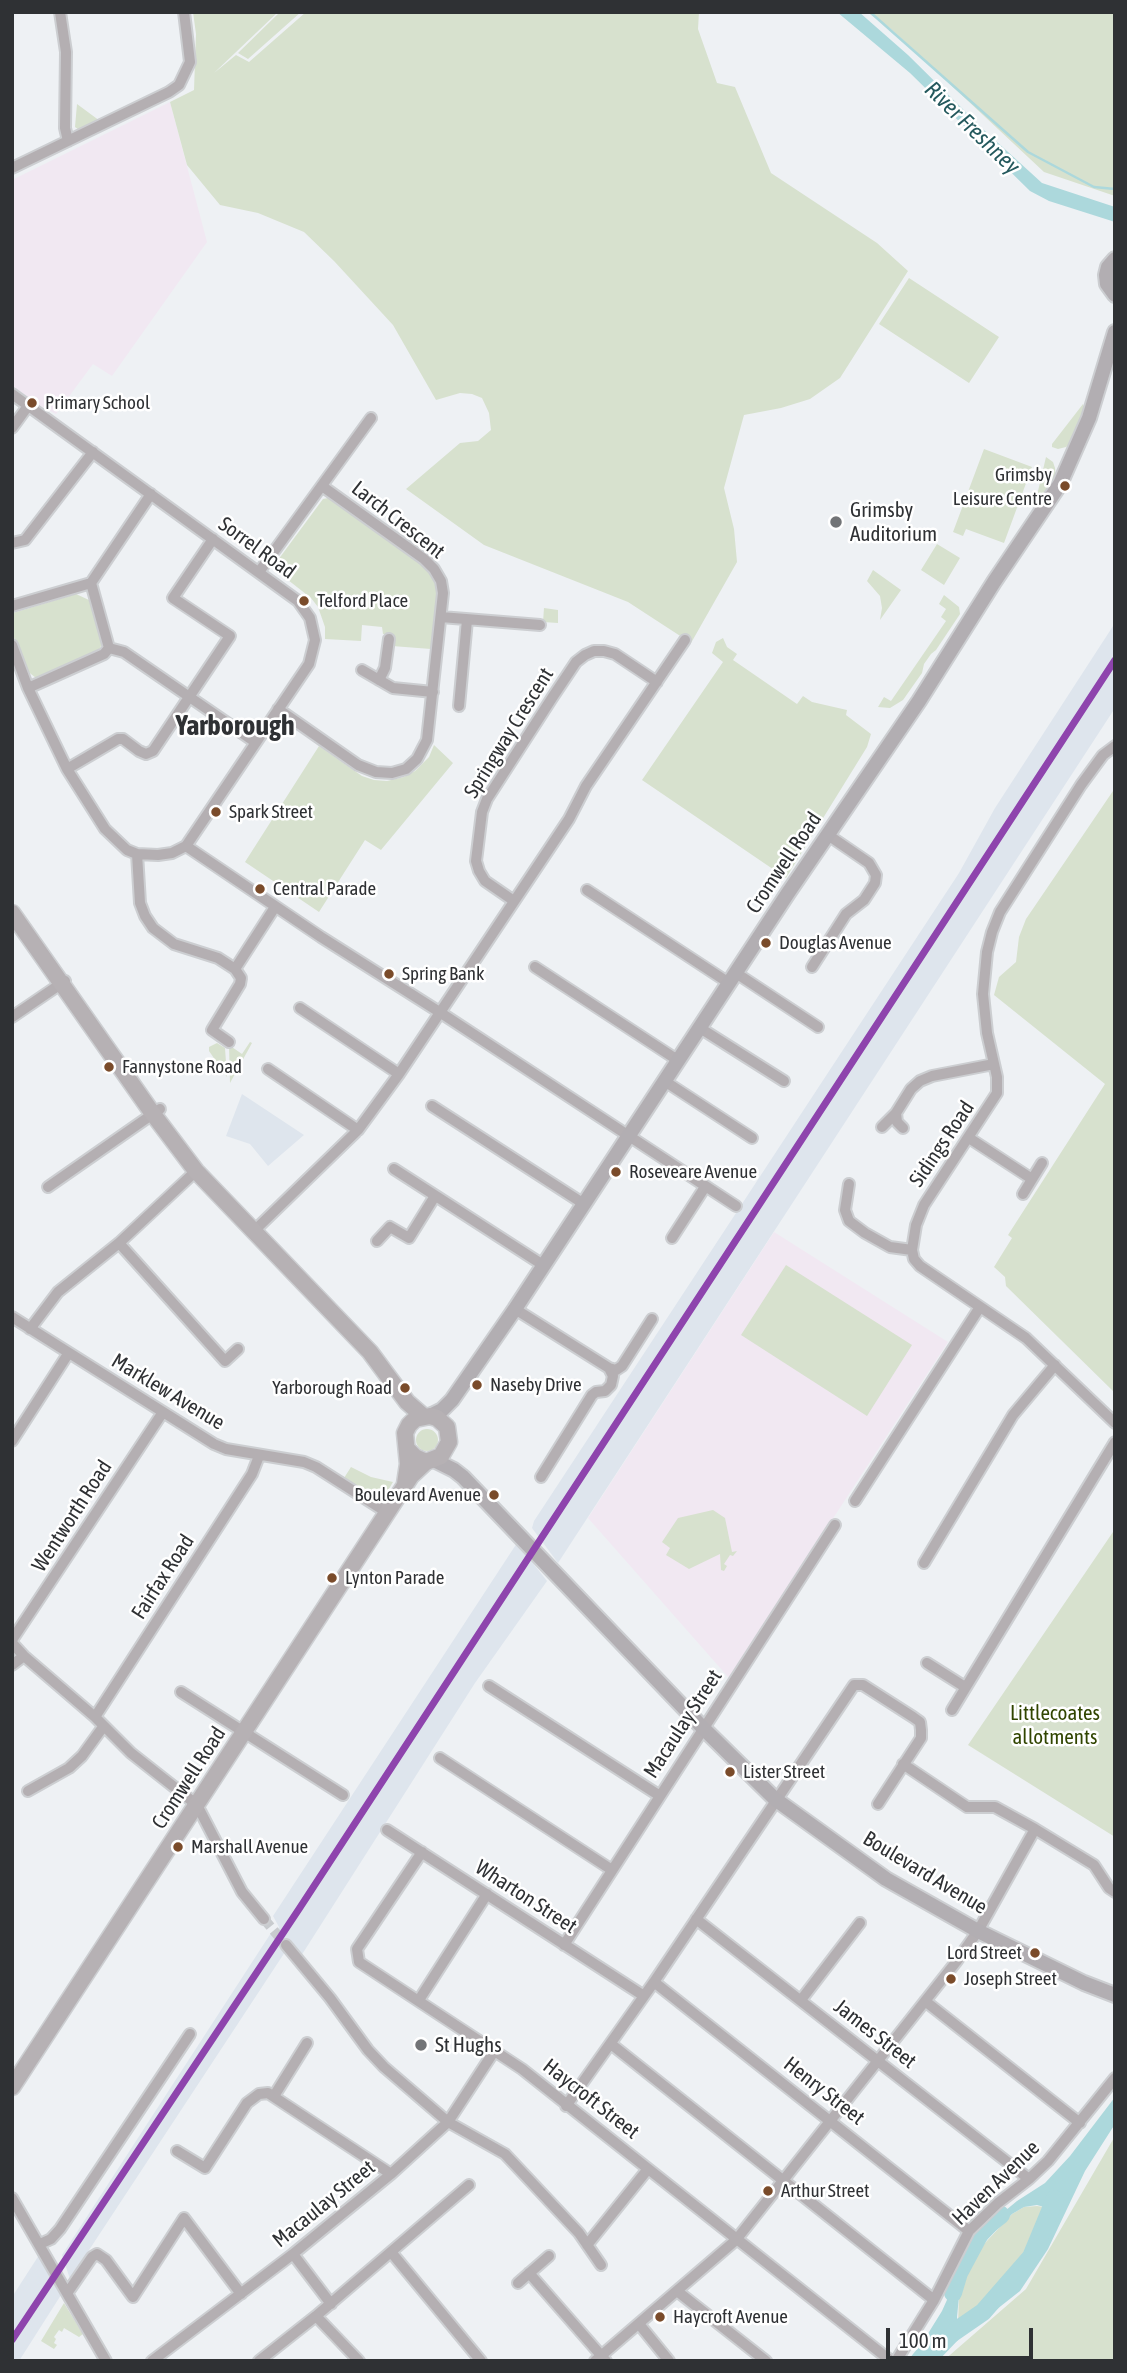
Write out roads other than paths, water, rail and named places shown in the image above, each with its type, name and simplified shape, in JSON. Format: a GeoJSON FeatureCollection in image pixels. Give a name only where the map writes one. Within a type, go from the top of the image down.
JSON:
{"type":"FeatureCollection","features":[{"type":"Feature","properties":{"kind":"main road"},"geometry":{"type":"LineString","coordinates":[[12,914],[64,981],[196,1171],[370,1352],[403,1396],[427,1416]]}},
{"type":"Feature","properties":{"kind":"main road"},"geometry":{"type":"LineString","coordinates":[[403,1396],[406,1415],[405,1433],[405,1442],[415,1457],[430,1461],[441,1456],[448,1435],[437,1418],[427,1416],[415,1419],[405,1433]]}},
{"type":"Feature","properties":{"kind":"main road","name":"Cromwell Road"},"geometry":{"type":"LineString","coordinates":[[402,1493],[408,1450]]}},
{"type":"Feature","properties":{"kind":"main road","name":"Cromwell Road"},"geometry":{"type":"LineString","coordinates":[[12,2087],[411,1476],[430,1461]]}},
{"type":"Feature","properties":{"kind":"street"},"geometry":{"type":"LineString","coordinates":[[60,12],[66,52],[65,128],[68,141]]}},
{"type":"Feature","properties":{"kind":"street"},"geometry":{"type":"LineString","coordinates":[[12,168],[179,85],[190,62],[184,12]]}},
{"type":"Feature","properties":{"kind":"street"},"geometry":{"type":"LineString","coordinates":[[1115,259],[1108,267],[1106,275],[1107,284],[1115,295]]}},
{"type":"Feature","properties":{"kind":"street","name":"Cromwell Road"},"geometry":{"type":"LineString","coordinates":[[427,1416],[442,1410],[452,1400],[515,1308],[919,701],[1060,484],[1089,418],[1115,332]]}},
{"type":"Feature","properties":{"kind":"street"},"geometry":{"type":"LineString","coordinates":[[12,394],[29,406],[12,428]]}},
{"type":"Feature","properties":{"kind":"street","name":"Sorrel Road"},"geometry":{"type":"LineString","coordinates":[[29,406],[298,601],[314,628],[315,640],[309,664],[186,846]]}},
{"type":"Feature","properties":{"kind":"street"},"geometry":{"type":"LineString","coordinates":[[259,572],[371,418]]}},
{"type":"Feature","properties":{"kind":"street"},"geometry":{"type":"LineString","coordinates":[[12,543],[25,541],[93,452]]}},
{"type":"Feature","properties":{"kind":"street","name":"Larch Crescent"},"geometry":{"type":"LineString","coordinates":[[278,709],[358,765],[376,772],[392,773],[407,769],[425,747],[441,617],[442,587],[438,575],[429,564],[322,486]]}},
{"type":"Feature","properties":{"kind":"street"},"geometry":{"type":"LineString","coordinates":[[12,606],[91,583],[151,494]]}},
{"type":"Feature","properties":{"kind":"street"},"geometry":{"type":"LineString","coordinates":[[67,769],[118,739],[123,739],[146,754],[153,751],[230,636],[173,598],[214,540]]}},
{"type":"Feature","properties":{"kind":"street"},"geometry":{"type":"LineString","coordinates":[[91,583],[110,648]]}},
{"type":"Feature","properties":{"kind":"street"},"geometry":{"type":"LineString","coordinates":[[441,617],[540,625]]}},
{"type":"Feature","properties":{"kind":"street"},"geometry":{"type":"LineString","coordinates":[[459,706],[467,620]]}},
{"type":"Feature","properties":{"kind":"street"},"geometry":{"type":"LineString","coordinates":[[379,680],[385,668],[389,639]]}},
{"type":"Feature","properties":{"kind":"street"},"geometry":{"type":"LineString","coordinates":[[254,1231],[358,1130],[399,1074],[569,819],[586,786],[685,640]]}},
{"type":"Feature","properties":{"kind":"street"},"geometry":{"type":"LineString","coordinates":[[12,645],[28,688],[67,769],[111,837],[127,850],[137,854],[165,854],[186,846],[275,907],[736,1206]]}},
{"type":"Feature","properties":{"kind":"street"},"geometry":{"type":"LineString","coordinates":[[110,648],[124,652],[256,742]]}},
{"type":"Feature","properties":{"kind":"street"},"geometry":{"type":"LineString","coordinates":[[28,688],[104,654],[110,648]]}},
{"type":"Feature","properties":{"kind":"street","name":"Springway Crescent"},"geometry":{"type":"LineString","coordinates":[[514,901],[485,881],[479,871],[476,861],[482,812],[487,799],[552,698],[576,662],[594,651],[615,654],[657,682]]}},
{"type":"Feature","properties":{"kind":"street"},"geometry":{"type":"LineString","coordinates":[[362,670],[393,688],[433,692]]}},
{"type":"Feature","properties":{"kind":"street","name":"Sidings Road"},"geometry":{"type":"LineString","coordinates":[[912,1250],[916,1225],[924,1205],[997,1093],[982,994],[987,952],[1000,912],[1081,785],[1103,755],[1115,746]]}},
{"type":"Feature","properties":{"kind":"street"},"geometry":{"type":"LineString","coordinates":[[812,967],[846,914],[864,900],[875,883],[876,875],[869,863],[828,835]]}},
{"type":"Feature","properties":{"kind":"street"},"geometry":{"type":"LineString","coordinates":[[137,854],[140,904],[153,928],[174,944],[218,958],[241,978],[212,1030],[229,1042]]}},
{"type":"Feature","properties":{"kind":"street"},"geometry":{"type":"LineString","coordinates":[[587,891],[818,1027]]}},
{"type":"Feature","properties":{"kind":"street"},"geometry":{"type":"LineString","coordinates":[[235,970],[275,907]]}},
{"type":"Feature","properties":{"kind":"street"},"geometry":{"type":"LineString","coordinates":[[535,967],[679,1061]]}},
{"type":"Feature","properties":{"kind":"street"},"geometry":{"type":"LineString","coordinates":[[12,1017],[64,981]]}},
{"type":"Feature","properties":{"kind":"street"},"geometry":{"type":"LineString","coordinates":[[300,1008],[399,1074]]}},
{"type":"Feature","properties":{"kind":"street"},"geometry":{"type":"LineString","coordinates":[[700,1028],[783,1082]]}},
{"type":"Feature","properties":{"kind":"street"},"geometry":{"type":"LineString","coordinates":[[882,1127],[920,1081],[932,1076],[994,1064]]}},
{"type":"Feature","properties":{"kind":"street"},"geometry":{"type":"LineString","coordinates":[[268,1069],[358,1130]]}},
{"type":"Feature","properties":{"kind":"street"},"geometry":{"type":"LineString","coordinates":[[666,1082],[752,1138]]}},
{"type":"Feature","properties":{"kind":"street"},"geometry":{"type":"LineString","coordinates":[[432,1106],[584,1204]]}},
{"type":"Feature","properties":{"kind":"street"},"geometry":{"type":"LineString","coordinates":[[48,1187],[156,1112]]}},
{"type":"Feature","properties":{"kind":"street"},"geometry":{"type":"LineString","coordinates":[[896,1113],[897,1122],[904,1128]]}},
{"type":"Feature","properties":{"kind":"street"},"geometry":{"type":"LineString","coordinates":[[969,1138],[1032,1179]]}},
{"type":"Feature","properties":{"kind":"street"},"geometry":{"type":"LineString","coordinates":[[1023,1194],[1042,1163]]}},
{"type":"Feature","properties":{"kind":"street"},"geometry":{"type":"LineString","coordinates":[[394,1169],[543,1265]]}},
{"type":"Feature","properties":{"kind":"street"},"geometry":{"type":"LineString","coordinates":[[30,1329],[58,1292],[119,1242],[196,1171]]}},
{"type":"Feature","properties":{"kind":"street"},"geometry":{"type":"LineString","coordinates":[[849,1184],[845,1210],[849,1221],[890,1247],[912,1250],[914,1259],[920,1266],[1026,1338],[1115,1423]]}},
{"type":"Feature","properties":{"kind":"street"},"geometry":{"type":"LineString","coordinates":[[672,1238],[705,1187]]}},
{"type":"Feature","properties":{"kind":"street"},"geometry":{"type":"LineString","coordinates":[[377,1241],[390,1227],[409,1238],[435,1196]]}},
{"type":"Feature","properties":{"kind":"street"},"geometry":{"type":"LineString","coordinates":[[119,1242],[225,1361],[238,1349]]}},
{"type":"Feature","properties":{"kind":"street"},"geometry":{"type":"LineString","coordinates":[[855,1501],[980,1307]]}},
{"type":"Feature","properties":{"kind":"street"},"geometry":{"type":"LineString","coordinates":[[515,1308],[616,1370],[622,1366],[652,1319]]}},
{"type":"Feature","properties":{"kind":"street","name":"Marklew Avenue"},"geometry":{"type":"LineString","coordinates":[[12,1317],[214,1444],[259,1456],[304,1462],[388,1513]]}},
{"type":"Feature","properties":{"kind":"street"},"geometry":{"type":"LineString","coordinates":[[12,1441],[68,1354]]}},
{"type":"Feature","properties":{"kind":"street"},"geometry":{"type":"LineString","coordinates":[[924,1563],[1013,1415],[1055,1365]]}},
{"type":"Feature","properties":{"kind":"street"},"geometry":{"type":"LineString","coordinates":[[541,1477],[592,1395],[605,1391],[611,1385],[613,1376],[609,1368]]}},
{"type":"Feature","properties":{"kind":"street","name":"Cromwell Road"},"geometry":{"type":"LineString","coordinates":[[448,1435],[452,1400]]}},
{"type":"Feature","properties":{"kind":"street","name":"Wentworth Road"},"geometry":{"type":"LineString","coordinates":[[12,1641],[163,1412]]}},
{"type":"Feature","properties":{"kind":"street","name":"Boulevard Avenue"},"geometry":{"type":"LineString","coordinates":[[448,1435],[458,1465],[471,1485]]}},
{"type":"Feature","properties":{"kind":"street"},"geometry":{"type":"LineString","coordinates":[[952,1710],[1115,1442]]}},
{"type":"Feature","properties":{"kind":"street","name":"Fairfax Road"},"geometry":{"type":"LineString","coordinates":[[95,1717],[252,1474],[259,1456]]}},
{"type":"Feature","properties":{"kind":"street","name":"Boulevard Avenue"},"geometry":{"type":"LineString","coordinates":[[430,1461],[454,1469],[471,1485],[703,1728],[775,1799],[886,1879],[978,1931],[1084,1983],[1115,1995]]}},
{"type":"Feature","properties":{"kind":"street","name":"Macaulay Street"},"geometry":{"type":"LineString","coordinates":[[564,1945],[835,1525]]}},
{"type":"Feature","properties":{"kind":"street"},"geometry":{"type":"LineString","coordinates":[[12,1641],[24,1656],[95,1717],[131,1754],[197,1805],[242,1892],[264,1919]]}},
{"type":"Feature","properties":{"kind":"street"},"geometry":{"type":"LineString","coordinates":[[12,1665],[24,1656]]}},
{"type":"Feature","properties":{"kind":"street"},"geometry":{"type":"LineString","coordinates":[[927,1663],[965,1687]]}},
{"type":"Feature","properties":{"kind":"street"},"geometry":{"type":"LineString","coordinates":[[566,2106],[654,1982],[854,1685],[863,1685],[920,1722],[920,1738],[878,1804]]}},
{"type":"Feature","properties":{"kind":"street"},"geometry":{"type":"LineString","coordinates":[[489,1686],[660,1796]]}},
{"type":"Feature","properties":{"kind":"street"},"geometry":{"type":"LineString","coordinates":[[181,1692],[343,1795]]}},
{"type":"Feature","properties":{"kind":"street"},"geometry":{"type":"LineString","coordinates":[[28,1791],[69,1768],[82,1756],[103,1727]]}},
{"type":"Feature","properties":{"kind":"street"},"geometry":{"type":"LineString","coordinates":[[440,1758],[612,1870]]}},
{"type":"Feature","properties":{"kind":"street"},"geometry":{"type":"LineString","coordinates":[[903,1764],[967,1807],[995,1807],[1035,1829],[1094,1866],[1109,1888],[1115,1892]]}},
{"type":"Feature","properties":{"kind":"street"},"geometry":{"type":"LineString","coordinates":[[529,2273],[601,2359],[736,2241],[956,1962],[978,1931],[1035,1829]]}},
{"type":"Feature","properties":{"kind":"street","name":"Wharton Street"},"geometry":{"type":"LineString","coordinates":[[387,1830],[644,1996]]}},
{"type":"Feature","properties":{"kind":"street","name":"Haycroft Street"},"geometry":{"type":"LineString","coordinates":[[422,1852],[357,1949],[362,1965],[522,2069],[736,2241],[893,2361]]}},
{"type":"Feature","properties":{"kind":"street"},"geometry":{"type":"LineString","coordinates":[[419,2000],[487,1894]]}},
{"type":"Feature","properties":{"kind":"street","name":"James Street"},"geometry":{"type":"LineString","coordinates":[[696,1919],[1029,2179]]}},
{"type":"Feature","properties":{"kind":"street"},"geometry":{"type":"LineString","coordinates":[[801,2000],[860,1923]]}},
{"type":"Feature","properties":{"kind":"street"},"geometry":{"type":"LineString","coordinates":[[286,1945],[384,2067],[448,2122],[505,2154],[579,2233],[601,2265]]}},
{"type":"Feature","properties":{"kind":"street","name":"Henry Street"},"geometry":{"type":"LineString","coordinates":[[654,1982],[969,2231]]}},
{"type":"Feature","properties":{"kind":"street"},"geometry":{"type":"LineString","coordinates":[[925,2001],[1080,2123]]}},
{"type":"Feature","properties":{"kind":"street"},"geometry":{"type":"LineString","coordinates":[[40,2244],[51,2239],[60,2229],[190,2034]]}},
{"type":"Feature","properties":{"kind":"street"},"geometry":{"type":"LineString","coordinates":[[274,2096],[307,2043]]}},
{"type":"Feature","properties":{"kind":"street"},"geometry":{"type":"LineString","coordinates":[[611,2044],[934,2300]]}},
{"type":"Feature","properties":{"kind":"street","name":"Macaulay Street"},"geometry":{"type":"LineString","coordinates":[[152,2361],[293,2255],[391,2174],[448,2122],[495,2050]]}},
{"type":"Feature","properties":{"kind":"street","name":"Haven Avenue"},"geometry":{"type":"LineString","coordinates":[[893,2361],[934,2300],[969,2231],[998,2203],[1029,2179],[1080,2123],[1115,2078]]}},
{"type":"Feature","properties":{"kind":"street"},"geometry":{"type":"LineString","coordinates":[[177,2151],[205,2168],[247,2103],[259,2094],[268,2093],[391,2174]]}},
{"type":"Feature","properties":{"kind":"street"},"geometry":{"type":"LineString","coordinates":[[587,2245],[648,2169]]}},
{"type":"Feature","properties":{"kind":"street"},"geometry":{"type":"LineString","coordinates":[[259,2361],[331,2304],[469,2185]]}},
{"type":"Feature","properties":{"kind":"street"},"geometry":{"type":"LineString","coordinates":[[12,2198],[106,2361]]}},
{"type":"Feature","properties":{"kind":"street"},"geometry":{"type":"LineString","coordinates":[[68,2292],[92,2257],[97,2254],[106,2260],[133,2297],[184,2218],[241,2294]]}},
{"type":"Feature","properties":{"kind":"street"},"geometry":{"type":"LineString","coordinates":[[391,2252],[481,2361]]}},
{"type":"Feature","properties":{"kind":"street"},"geometry":{"type":"LineString","coordinates":[[293,2255],[331,2304]]}},
{"type":"Feature","properties":{"kind":"street"},"geometry":{"type":"LineString","coordinates":[[518,2283],[548,2256]]}},
{"type":"Feature","properties":{"kind":"street"},"geometry":{"type":"LineString","coordinates":[[677,2291],[766,2361]]}},
{"type":"Feature","properties":{"kind":"street"},"geometry":{"type":"LineString","coordinates":[[316,2316],[359,2361]]}},
{"type":"Feature","properties":{"kind":"street"},"geometry":{"type":"LineString","coordinates":[[639,2323],[669,2361]]}},
{"type":"Feature","properties":{"kind":"water"},"geometry":{"type":"Polygon","coordinates":[[[837,12],[859,12],[1042,183],[1115,207],[1115,222],[1049,201],[1030,191],[910,73],[837,12]]]}},
{"type":"Feature","properties":{"kind":"water"},"geometry":{"type":"Polygon","coordinates":[[[1115,2097],[1115,2124],[1085,2171],[1048,2249],[1020,2291],[959,2339],[938,2361],[911,2361],[942,2311],[982,2230],[1017,2201],[1045,2183],[1070,2156],[1115,2097]],[[1024,2207],[1012,2214],[984,2243],[965,2273],[959,2296],[958,2326],[983,2312],[1031,2257],[1049,2213],[1044,2207],[1024,2207]]]}},
{"type":"Feature","properties":{"kind":"waterway"},"geometry":{"type":"LineString","coordinates":[[870,12],[1028,152],[1094,187],[1115,189]]}},
{"type":"Feature","properties":{"kind":"waterway","name":"River Freshney"},"geometry":{"type":"LineString","coordinates":[[919,2361],[928,2350],[983,2312],[1031,2257],[1055,2199]]}},
{"type":"Feature","properties":{"kind":"waterway","name":"River Freshney"},"geometry":{"type":"LineString","coordinates":[[953,2293],[959,2273],[982,2230],[1001,2215]]}},
{"type":"Feature","properties":{"kind":"tunnel"},"geometry":{"type":"LineString","coordinates":[[264,1919],[286,1945]]}},
{"type":"Feature","properties":{"kind":"place","name":"Primary School"},"geometry":{"type":"Point","coordinates":[32,403]}},
{"type":"Feature","properties":{"kind":"place","name":"Grimsby Leisure Centre"},"geometry":{"type":"Point","coordinates":[1065,486]}},
{"type":"Feature","properties":{"kind":"place","name":"Grimsby Auditorium"},"geometry":{"type":"Point","coordinates":[836,522]}},
{"type":"Feature","properties":{"kind":"place","name":"Telford Place"},"geometry":{"type":"Point","coordinates":[304,601]}},
{"type":"Feature","properties":{"kind":"place","name":"Spark Street"},"geometry":{"type":"Point","coordinates":[216,812]}},
{"type":"Feature","properties":{"kind":"place","name":"Central Parade"},"geometry":{"type":"Point","coordinates":[260,889]}},
{"type":"Feature","properties":{"kind":"place","name":"Douglas Avenue"},"geometry":{"type":"Point","coordinates":[766,943]}},
{"type":"Feature","properties":{"kind":"place","name":"Spring Bank"},"geometry":{"type":"Point","coordinates":[389,974]}},
{"type":"Feature","properties":{"kind":"place","name":"Fannystone Road"},"geometry":{"type":"Point","coordinates":[109,1067]}},
{"type":"Feature","properties":{"kind":"place","name":"Roseveare Avenue"},"geometry":{"type":"Point","coordinates":[616,1172]}},
{"type":"Feature","properties":{"kind":"place","name":"Naseby Drive"},"geometry":{"type":"Point","coordinates":[477,1385]}},
{"type":"Feature","properties":{"kind":"place","name":"Yarborough Road"},"geometry":{"type":"Point","coordinates":[405,1388]}},
{"type":"Feature","properties":{"kind":"place","name":"Boulevard Avenue"},"geometry":{"type":"Point","coordinates":[494,1495]}},
{"type":"Feature","properties":{"kind":"place","name":"Lynton Parade"},"geometry":{"type":"Point","coordinates":[332,1578]}},
{"type":"Feature","properties":{"kind":"place","name":"Lister Street"},"geometry":{"type":"Point","coordinates":[730,1772]}},
{"type":"Feature","properties":{"kind":"place","name":"Marshall Avenue"},"geometry":{"type":"Point","coordinates":[178,1847]}},
{"type":"Feature","properties":{"kind":"place","name":"Lord Street"},"geometry":{"type":"Point","coordinates":[1035,1953]}},
{"type":"Feature","properties":{"kind":"place","name":"Joseph Street"},"geometry":{"type":"Point","coordinates":[951,1979]}},
{"type":"Feature","properties":{"kind":"place","name":"St Hughs"},"geometry":{"type":"Point","coordinates":[421,2045]}},
{"type":"Feature","properties":{"kind":"place","name":"Arthur Street"},"geometry":{"type":"Point","coordinates":[768,2191]}},
{"type":"Feature","properties":{"kind":"place","name":"Haycroft Avenue"},"geometry":{"type":"Point","coordinates":[660,2317]}},
{"type":"Feature","properties":{"kind":"district","name":"Yarborough"},"geometry":{"type":"Point","coordinates":[235,726]}},
{"type":"Feature","properties":{"kind":"park label","name":"Littlecoates allotments"},"geometry":{"type":"Point","coordinates":[1055,1725]}}]}
